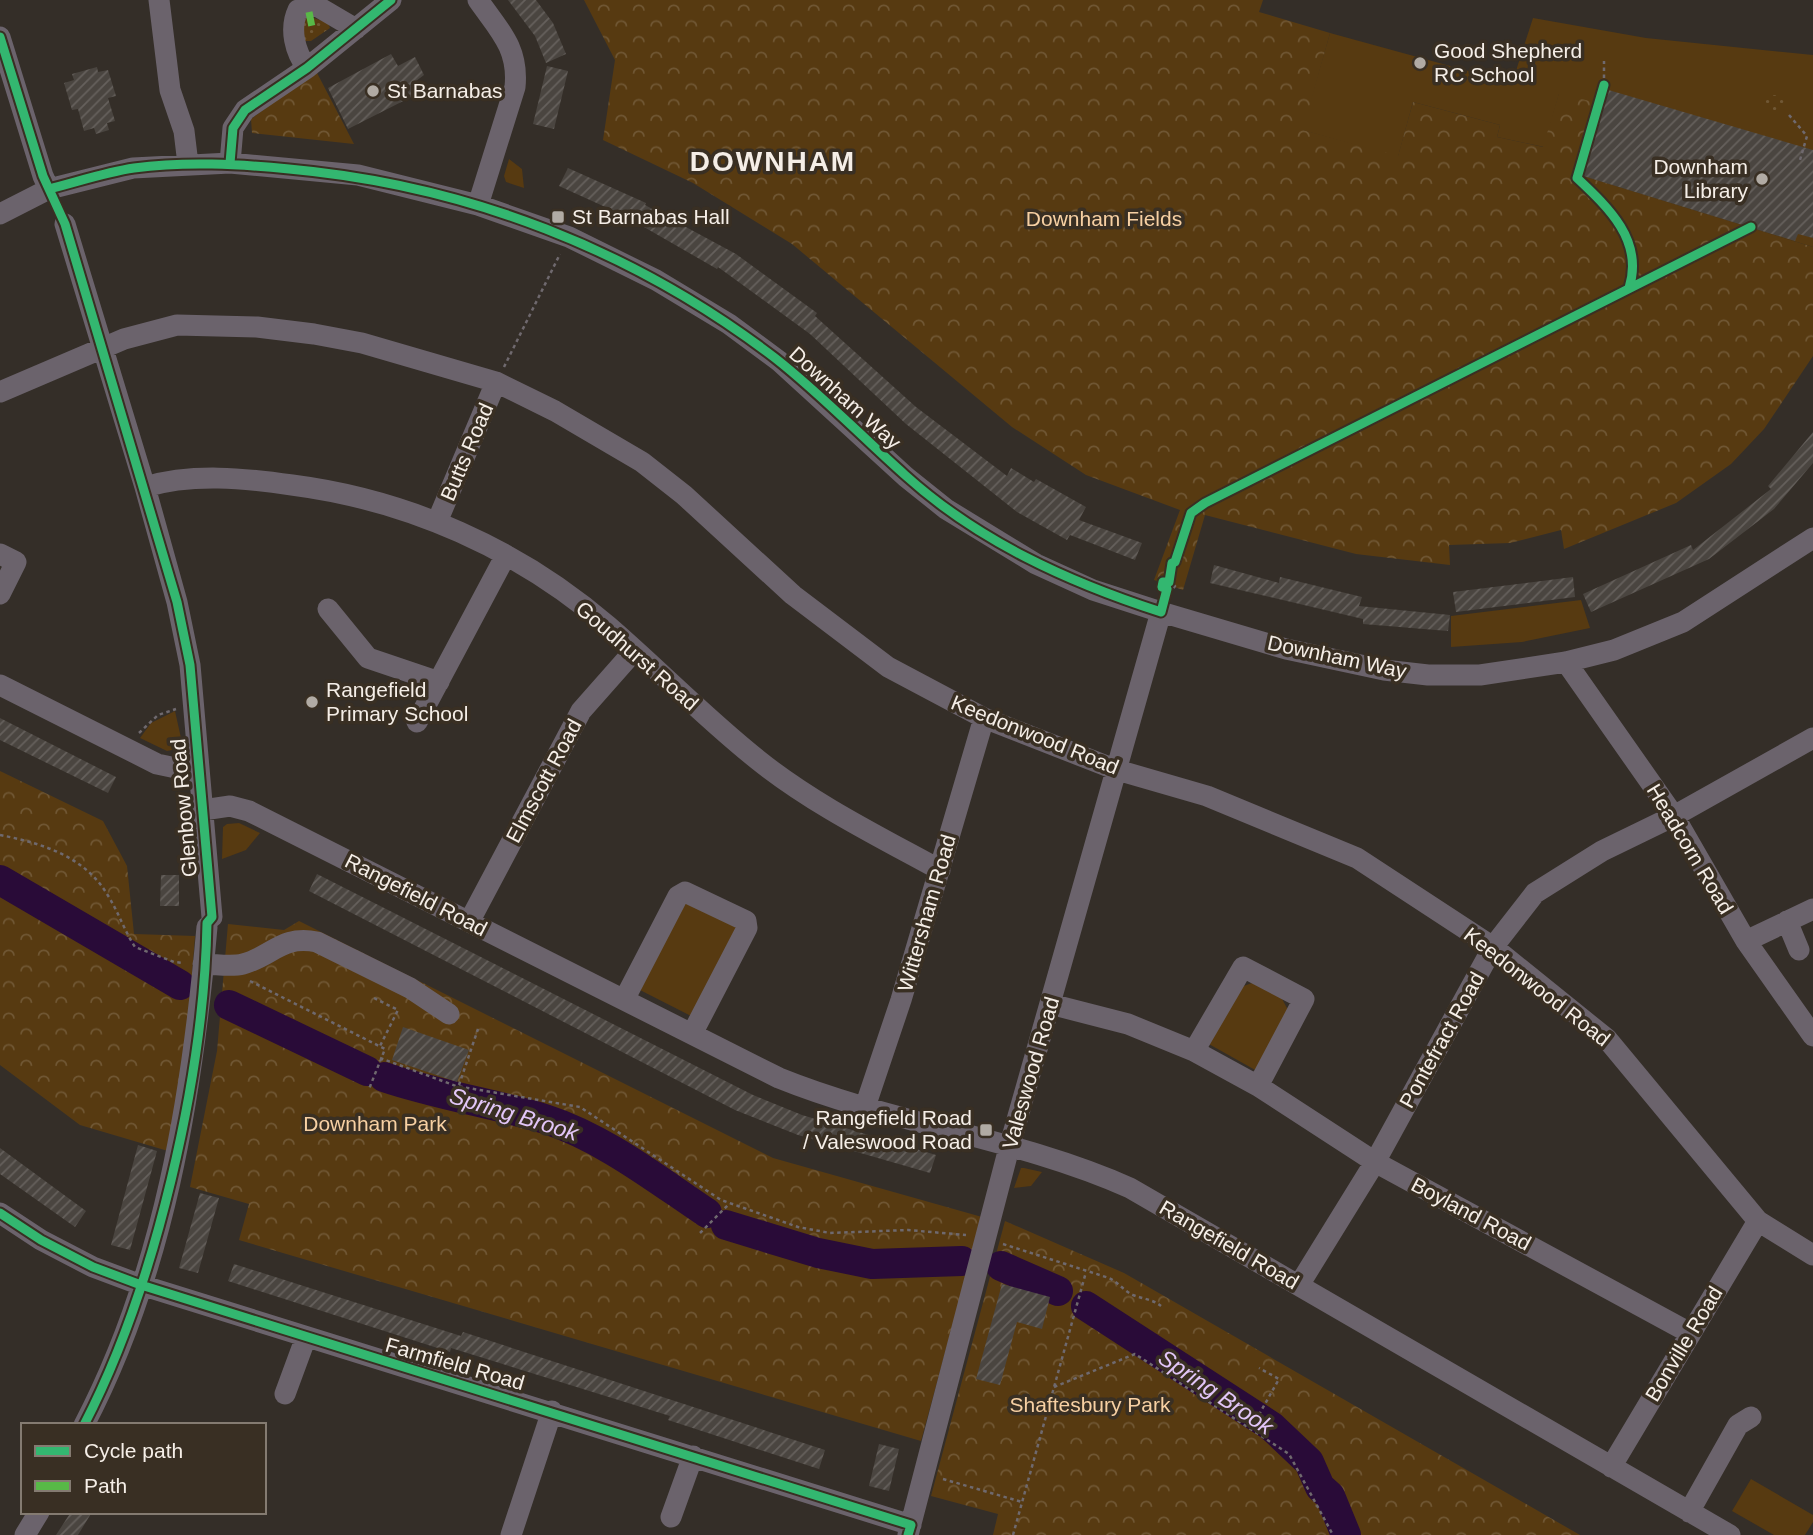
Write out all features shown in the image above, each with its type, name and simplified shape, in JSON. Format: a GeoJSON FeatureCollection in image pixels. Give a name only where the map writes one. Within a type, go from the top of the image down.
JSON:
{"type":"FeatureCollection","features":[{"type":"Feature","properties":{"kind":"street"},"geometry":{"type":"LineString","coordinates":[[159,0],[170,89],[184,131],[188,164]]}},
{"type":"Feature","properties":{"kind":"street"},"geometry":{"type":"LineString","coordinates":[[230,163],[233,128],[245,110],[307,68],[391,0]]}},
{"type":"Feature","properties":{"kind":"street"},"geometry":{"type":"LineString","coordinates":[[478,0],[514,52],[517,72],[516,87],[478,205]]}},
{"type":"Feature","properties":{"kind":"street"},"geometry":{"type":"LineString","coordinates":[[307,68],[298,56],[295,40],[298,10],[315,5],[356,29]]}},
{"type":"Feature","properties":{"kind":"street"},"geometry":{"type":"LineString","coordinates":[[0,37],[49,189]]}},
{"type":"Feature","properties":{"kind":"street","name":"Downham Way"},"geometry":{"type":"LineString","coordinates":[[0,214],[49,189],[132,168],[230,163],[358,175],[478,205],[569,237],[656,280],[729,324],[779,361],[906,477],[946,509],[1036,564],[1093,590],[1161,612],[1286,649],[1384,670],[1428,675],[1480,675],[1566,662],[1614,650],[1683,622],[1813,538]]}},
{"type":"Feature","properties":{"kind":"street","name":"Glenbow Road"},"geometry":{"type":"LineString","coordinates":[[65,224],[145,487],[180,614],[190,665],[203,810],[209,922],[196,1043],[183,1117],[160,1217],[141,1285],[117,1354],[85,1423]]}},
{"type":"Feature","properties":{"kind":"street","name":"Keedonwood Road"},"geometry":{"type":"LineString","coordinates":[[0,392],[102,348],[177,325],[257,327],[362,343],[496,382],[555,411],[642,462],[684,495],[831,626],[888,667],[984,718],[1117,770],[1207,796],[1357,858],[1493,947],[1607,1039],[1759,1221],[1813,1255]]}},
{"type":"Feature","properties":{"kind":"street","name":"Butts Road"},"geometry":{"type":"LineString","coordinates":[[437,522],[496,382]]}},
{"type":"Feature","properties":{"kind":"street","name":"Goudhurst Road"},"geometry":{"type":"LineString","coordinates":[[145,487],[165,481],[203,478],[262,481],[362,498],[437,522],[506,555],[607,625],[709,720],[769,768],[846,819],[940,870]]}},
{"type":"Feature","properties":{"kind":"street"},"geometry":{"type":"LineString","coordinates":[[0,554],[16,562],[0,594]]}},
{"type":"Feature","properties":{"kind":"street"},"geometry":{"type":"LineString","coordinates":[[416,722],[506,555]]}},
{"type":"Feature","properties":{"kind":"street"},"geometry":{"type":"LineString","coordinates":[[328,609],[368,658],[439,682]]}},
{"type":"Feature","properties":{"kind":"street","name":"Valeswood Road"},"geometry":{"type":"LineString","coordinates":[[910,1530],[1009,1148],[1161,612]]}},
{"type":"Feature","properties":{"kind":"street","name":"Elmscott Road"},"geometry":{"type":"LineString","coordinates":[[469,922],[581,711],[634,651]]}},
{"type":"Feature","properties":{"kind":"street","name":"Headcorn Road"},"geometry":{"type":"LineString","coordinates":[[1566,662],[1674,816],[1746,941],[1813,1036]]}},
{"type":"Feature","properties":{"kind":"street"},"geometry":{"type":"LineString","coordinates":[[0,685],[157,764],[176,768],[198,765]]}},
{"type":"Feature","properties":{"kind":"street","name":"Wittersham Road"},"geometry":{"type":"LineString","coordinates":[[865,1107],[901,1000],[984,718]]}},
{"type":"Feature","properties":{"kind":"street","name":"Pontefract Road"},"geometry":{"type":"LineString","coordinates":[[1298,1285],[1375,1162],[1493,947],[1535,893],[1602,851],[1674,816],[1813,738]]}},
{"type":"Feature","properties":{"kind":"street","name":"Rangefield Road"},"geometry":{"type":"LineString","coordinates":[[203,810],[230,806],[249,811],[779,1078],[865,1107],[1076,1167],[1129,1188],[1730,1535]]}},
{"type":"Feature","properties":{"kind":"street"},"geometry":{"type":"LineString","coordinates":[[624,1000],[678,896],[685,892],[746,920],[747,928],[692,1034]]}},
{"type":"Feature","properties":{"kind":"street"},"geometry":{"type":"LineString","coordinates":[[1746,941],[1800,928]]}},
{"type":"Feature","properties":{"kind":"street"},"geometry":{"type":"LineString","coordinates":[[204,964],[244,963],[286,942],[317,942],[410,988],[449,1014]]}},
{"type":"Feature","properties":{"kind":"street"},"geometry":{"type":"LineString","coordinates":[[1194,1051],[1243,967],[1304,999],[1258,1086]]}},
{"type":"Feature","properties":{"kind":"street","name":"Boyland Road"},"geometry":{"type":"LineString","coordinates":[[1050,1003],[1147,1031],[1194,1051],[1258,1086],[1375,1162],[1690,1333]]}},
{"type":"Feature","properties":{"kind":"street","name":"Farmfield Road"},"geometry":{"type":"LineString","coordinates":[[0,1213],[41,1240],[93,1266],[141,1285],[552,1410],[910,1530]]}},
{"type":"Feature","properties":{"kind":"street","name":"Bonville Road"},"geometry":{"type":"LineString","coordinates":[[1611,1467],[1759,1221]]}},
{"type":"Feature","properties":{"kind":"street"},"geometry":{"type":"LineString","coordinates":[[285,1394],[306,1337]]}},
{"type":"Feature","properties":{"kind":"street"},"geometry":{"type":"LineString","coordinates":[[511,1535],[552,1410]]}},
{"type":"Feature","properties":{"kind":"street"},"geometry":{"type":"LineString","coordinates":[[1689,1512],[1738,1425],[1751,1417]]}},
{"type":"Feature","properties":{"kind":"street"},"geometry":{"type":"LineString","coordinates":[[671,1517],[693,1456]]}},
{"type":"Feature","properties":{"kind":"street"},"geometry":{"type":"LineString","coordinates":[[25,1535],[38,1514]]}},
{"type":"Feature","properties":{"kind":"path"},"geometry":{"type":"LineString","coordinates":[[1600,98],[1604,85],[1604,61]]}},
{"type":"Feature","properties":{"kind":"path"},"geometry":{"type":"LineString","coordinates":[[1789,115],[1807,136],[1800,160]]}},
{"type":"Feature","properties":{"kind":"path"},"geometry":{"type":"LineString","coordinates":[[496,382],[569,237]]}},
{"type":"Feature","properties":{"kind":"path"},"geometry":{"type":"LineString","coordinates":[[1161,612],[1172,563],[1175,562],[1179,550]]}},
{"type":"Feature","properties":{"kind":"path"},"geometry":{"type":"LineString","coordinates":[[129,750],[149,720],[166,711],[193,706]]}},
{"type":"Feature","properties":{"kind":"path"},"geometry":{"type":"LineString","coordinates":[[0,835],[30,841],[68,857],[91,872],[106,892],[135,947],[174,962],[204,964]]}},
{"type":"Feature","properties":{"kind":"path"},"geometry":{"type":"LineString","coordinates":[[240,976],[385,1049],[370,1087]]}},
{"type":"Feature","properties":{"kind":"path"},"geometry":{"type":"LineString","coordinates":[[270,991],[274,984]]}},
{"type":"Feature","properties":{"kind":"path"},"geometry":{"type":"LineString","coordinates":[[374,998],[398,1010],[380,1046]]}},
{"type":"Feature","properties":{"kind":"path"},"geometry":{"type":"LineString","coordinates":[[307,1010],[311,1003]]}},
{"type":"Feature","properties":{"kind":"path"},"geometry":{"type":"LineString","coordinates":[[459,1086],[478,1028]]}},
{"type":"Feature","properties":{"kind":"path"},"geometry":{"type":"LineString","coordinates":[[380,1058],[459,1086],[580,1107],[729,1204],[814,1231],[925,1231],[985,1238],[1109,1278],[1120,1283],[1131,1294],[1152,1299],[1161,1306]]}},
{"type":"Feature","properties":{"kind":"path"},"geometry":{"type":"LineString","coordinates":[[700,1233],[729,1204]]}},
{"type":"Feature","properties":{"kind":"path"},"geometry":{"type":"LineString","coordinates":[[1013,1535],[1086,1272]]}},
{"type":"Feature","properties":{"kind":"path"},"geometry":{"type":"LineString","coordinates":[[1054,1387],[1135,1354],[1289,1454],[1333,1535]]}},
{"type":"Feature","properties":{"kind":"path"},"geometry":{"type":"LineString","coordinates":[[1252,1428],[1279,1379],[1259,1368]]}},
{"type":"Feature","properties":{"kind":"path"},"geometry":{"type":"LineString","coordinates":[[923,1474],[1022,1502]]}},
{"type":"Feature","properties":{"kind":"green space","name":"Downham Fields"},"geometry":{"type":"Polygon","coordinates":[[[584,0],[1263,0],[1259,12],[1330,33],[1303,130],[1398,156],[1413,102],[1500,125],[1497,137],[1543,147],[1559,93],[1601,104],[1580,175],[1813,247],[1813,356],[1764,429],[1731,464],[1676,503],[1564,549],[1561,530],[1510,543],[1449,545],[1450,565],[1356,554],[1205,515],[1183,590],[1154,580],[1180,510],[1086,475],[1012,427],[792,244],[693,183],[603,140],[615,60],[584,0]]]}},
{"type":"Feature","properties":{"kind":"green space"},"geometry":{"type":"Polygon","coordinates":[[[300,13],[328,23],[330,28],[311,41],[304,41],[300,13]]]}},
{"type":"Feature","properties":{"kind":"green space"},"geometry":{"type":"Polygon","coordinates":[[[1533,18],[1646,38],[1813,55],[1813,247],[1580,175],[1600,105],[1559,94],[1544,147],[1497,137],[1500,125],[1413,102],[1398,157],[1302,130],[1330,33],[1512,83],[1533,18]]]}},
{"type":"Feature","properties":{"kind":"green space"},"geometry":{"type":"Polygon","coordinates":[[[316,71],[354,144],[252,133],[251,119],[316,71]]]}},
{"type":"Feature","properties":{"kind":"green space"},"geometry":{"type":"Polygon","coordinates":[[[1763,94],[1791,97],[1790,105],[1782,111],[1773,112],[1763,103],[1763,94]]]}},
{"type":"Feature","properties":{"kind":"green space"},"geometry":{"type":"Polygon","coordinates":[[[509,159],[522,169],[524,188],[506,182],[504,176],[509,159]]]}},
{"type":"Feature","properties":{"kind":"green space"},"geometry":{"type":"Polygon","coordinates":[[[1581,600],[1590,628],[1522,642],[1451,647],[1451,616],[1581,600]]]}},
{"type":"Feature","properties":{"kind":"green space"},"geometry":{"type":"Polygon","coordinates":[[[175,711],[181,738],[177,749],[167,751],[140,738],[151,723],[175,711]]]}},
{"type":"Feature","properties":{"kind":"green space"},"geometry":{"type":"Polygon","coordinates":[[[0,771],[103,821],[127,866],[134,934],[195,936],[187,1038],[168,1151],[80,1125],[0,1065],[0,771]]]}},
{"type":"Feature","properties":{"kind":"green space"},"geometry":{"type":"Polygon","coordinates":[[[239,823],[260,833],[246,850],[222,859],[223,827],[239,823]]]}},
{"type":"Feature","properties":{"kind":"green space"},"geometry":{"type":"Polygon","coordinates":[[[684,899],[741,925],[695,1018],[638,989],[684,899]]]}},
{"type":"Feature","properties":{"kind":"green space","name":"Downham Park"},"geometry":{"type":"Polygon","coordinates":[[[299,921],[773,1158],[982,1217],[921,1441],[239,1240],[249,1204],[190,1187],[217,1051],[228,924],[284,930],[299,921]]]}},
{"type":"Feature","properties":{"kind":"green space"},"geometry":{"type":"Polygon","coordinates":[[[1252,983],[1281,997],[1288,1010],[1257,1071],[1207,1043],[1241,987],[1252,983]]]}},
{"type":"Feature","properties":{"kind":"green space"},"geometry":{"type":"Polygon","coordinates":[[[1021,1168],[1042,1172],[1031,1186],[1014,1188],[1021,1168]]]}},
{"type":"Feature","properties":{"kind":"green space","name":"Shaftesbury Park"},"geometry":{"type":"Polygon","coordinates":[[[1005,1221],[1124,1273],[1580,1535],[993,1535],[998,1514],[931,1496],[1005,1221]]]}},
{"type":"Feature","properties":{"kind":"green space"},"geometry":{"type":"Polygon","coordinates":[[[1751,1479],[1813,1515],[1813,1522],[1805,1535],[1774,1535],[1732,1511],[1751,1479]]]}},
{"type":"Feature","properties":{"kind":"building"},"geometry":{"type":"Polygon","coordinates":[[[508,0],[536,0],[553,23],[566,54],[546,63],[535,36],[508,0]]]}},
{"type":"Feature","properties":{"kind":"building","name":"St Barnabas"},"geometry":{"type":"Polygon","coordinates":[[[391,54],[398,66],[415,57],[424,75],[412,84],[419,93],[348,129],[328,88],[391,54]]]}},
{"type":"Feature","properties":{"kind":"building"},"geometry":{"type":"Polygon","coordinates":[[[547,66],[568,71],[554,129],[533,124],[547,66]]]}},
{"type":"Feature","properties":{"kind":"building"},"geometry":{"type":"Polygon","coordinates":[[[97,67],[98,72],[108,70],[116,96],[108,98],[115,121],[107,123],[109,130],[96,134],[94,128],[84,131],[78,109],[72,110],[64,83],[74,80],[72,74],[97,67]]]}},
{"type":"Feature","properties":{"kind":"building"},"geometry":{"type":"Polygon","coordinates":[[[1605,89],[1813,150],[1813,238],[1798,234],[1795,241],[1580,175],[1605,89]]]}},
{"type":"Feature","properties":{"kind":"building"},"geometry":{"type":"Polygon","coordinates":[[[568,168],[646,203],[645,205],[736,254],[817,313],[815,316],[916,407],[1007,476],[1011,468],[1034,482],[1036,479],[1086,507],[1079,520],[1142,543],[1135,560],[1070,535],[1067,540],[1017,512],[906,424],[810,334],[718,267],[717,269],[644,227],[645,225],[559,186],[568,168]]]}},
{"type":"Feature","properties":{"kind":"building"},"geometry":{"type":"Polygon","coordinates":[[[1813,432],[1813,463],[1774,509],[1709,559],[1591,612],[1583,594],[1691,545],[1693,550],[1771,489],[1768,486],[1813,432]]]}},
{"type":"Feature","properties":{"kind":"building"},"geometry":{"type":"Polygon","coordinates":[[[1214,565],[1279,583],[1280,577],[1362,597],[1359,606],[1450,615],[1448,631],[1363,624],[1363,619],[1210,583],[1214,565]]]}},
{"type":"Feature","properties":{"kind":"building"},"geometry":{"type":"Polygon","coordinates":[[[1573,577],[1575,597],[1456,612],[1453,592],[1573,577]]]}},
{"type":"Feature","properties":{"kind":"building"},"geometry":{"type":"Polygon","coordinates":[[[0,718],[116,777],[108,793],[0,740],[0,718]]]}},
{"type":"Feature","properties":{"kind":"building"},"geometry":{"type":"Polygon","coordinates":[[[317,874],[753,1095],[802,1115],[936,1155],[930,1173],[798,1135],[735,1110],[309,891],[317,874]]]}},
{"type":"Feature","properties":{"kind":"building"},"geometry":{"type":"Polygon","coordinates":[[[161,875],[179,875],[179,906],[160,906],[161,875]]]}},
{"type":"Feature","properties":{"kind":"building"},"geometry":{"type":"Polygon","coordinates":[[[403,1027],[469,1050],[457,1082],[392,1060],[403,1027]]]}},
{"type":"Feature","properties":{"kind":"building"},"geometry":{"type":"Polygon","coordinates":[[[138,1145],[157,1151],[130,1250],[111,1245],[138,1145]]]}},
{"type":"Feature","properties":{"kind":"building"},"geometry":{"type":"Polygon","coordinates":[[[0,1148],[86,1211],[75,1227],[0,1174],[0,1148]]]}},
{"type":"Feature","properties":{"kind":"building"},"geometry":{"type":"Polygon","coordinates":[[[200,1193],[219,1198],[198,1273],[179,1268],[200,1193]]]}},
{"type":"Feature","properties":{"kind":"building"},"geometry":{"type":"Polygon","coordinates":[[[234,1264],[461,1336],[463,1332],[825,1450],[819,1469],[668,1420],[670,1416],[451,1348],[450,1352],[228,1281],[234,1264]]]}},
{"type":"Feature","properties":{"kind":"building"},"geometry":{"type":"Polygon","coordinates":[[[1002,1284],[1050,1297],[1042,1329],[1017,1322],[1000,1385],[976,1379],[1002,1284]]]}},
{"type":"Feature","properties":{"kind":"building"},"geometry":{"type":"Polygon","coordinates":[[[879,1444],[899,1449],[889,1491],[869,1486],[879,1444]]]}},
{"type":"Feature","properties":{"kind":"building"},"geometry":{"type":"Polygon","coordinates":[[[70,1514],[91,1514],[78,1535],[56,1535],[70,1514]]]}},
{"type":"Feature","properties":{"kind":"waterway","name":"Spring Brook"},"geometry":{"type":"LineString","coordinates":[[0,880],[180,985]]}},
{"type":"Feature","properties":{"kind":"waterway","name":"Spring Brook"},"geometry":{"type":"LineString","coordinates":[[229,1005],[367,1071]]}},
{"type":"Feature","properties":{"kind":"waterway","name":"Spring Brook"},"geometry":{"type":"LineString","coordinates":[[384,1077],[525,1113],[567,1127],[629,1160],[707,1213]]}},
{"type":"Feature","properties":{"kind":"waterway","name":"Spring Brook"},"geometry":{"type":"LineString","coordinates":[[726,1225],[818,1253],[872,1264],[962,1261]]}},
{"type":"Feature","properties":{"kind":"waterway"},"geometry":{"type":"LineString","coordinates":[[1001,1266],[1058,1291]]}},
{"type":"Feature","properties":{"kind":"waterway","name":"Spring Brook"},"geometry":{"type":"LineString","coordinates":[[1086,1306],[1271,1426],[1309,1462],[1320,1487],[1330,1496],[1346,1535]]}},
{"type":"Feature","properties":{"kind":"marked path"},"geometry":{"type":"LineString","coordinates":[[309,12],[312,27]]}},
{"type":"Feature","properties":{"kind":"cycle path"},"geometry":{"type":"LineString","coordinates":[[230,163],[233,128],[245,110],[307,68],[391,0]]}},
{"type":"Feature","properties":{"kind":"cycle path"},"geometry":{"type":"LineString","coordinates":[[0,37],[43,176],[65,224],[177,602],[190,665],[212,917],[207,923],[204,983],[196,1047],[171,1180],[133,1310],[110,1370],[85,1423]]}},
{"type":"Feature","properties":{"kind":"cycle path"},"geometry":{"type":"LineString","coordinates":[[1604,85],[1577,178],[1601,201],[1628,240],[1632,255],[1629,288]]}},
{"type":"Feature","properties":{"kind":"cycle path"},"geometry":{"type":"LineString","coordinates":[[49,189],[113,172],[173,164],[270,167],[355,177],[420,190],[484,207],[546,229],[665,285],[721,320],[792,372],[905,475],[963,520],[1058,573],[1161,612],[1167,589],[1162,587],[1163,582],[1169,582],[1172,563],[1175,562],[1191,513],[1205,503],[1751,227]]}},
{"type":"Feature","properties":{"kind":"cycle path"},"geometry":{"type":"LineString","coordinates":[[0,1213],[41,1240],[93,1267],[141,1285],[911,1525],[908,1535]]}},
{"type":"Feature","properties":{"kind":"place","name":"Good Shepherd RC School"},"geometry":{"type":"Point","coordinates":[1420,63]}},
{"type":"Feature","properties":{"kind":"place","name":"St Barnabas"},"geometry":{"type":"Point","coordinates":[373,91]}},
{"type":"Feature","properties":{"kind":"place","name":"Downham Library"},"geometry":{"type":"Point","coordinates":[1762,179]}},
{"type":"Feature","properties":{"kind":"place","name":"St Barnabas Hall"},"geometry":{"type":"Point","coordinates":[558,217]}},
{"type":"Feature","properties":{"kind":"place","name":"Rangefield Primary School"},"geometry":{"type":"Point","coordinates":[312,702]}},
{"type":"Feature","properties":{"kind":"place","name":"Rangefield Road / Valeswood Road"},"geometry":{"type":"Point","coordinates":[986,1130]}},
{"type":"Feature","properties":{"kind":"district","name":"DOWNHAM"},"geometry":{"type":"Point","coordinates":[773,161]}}]}
